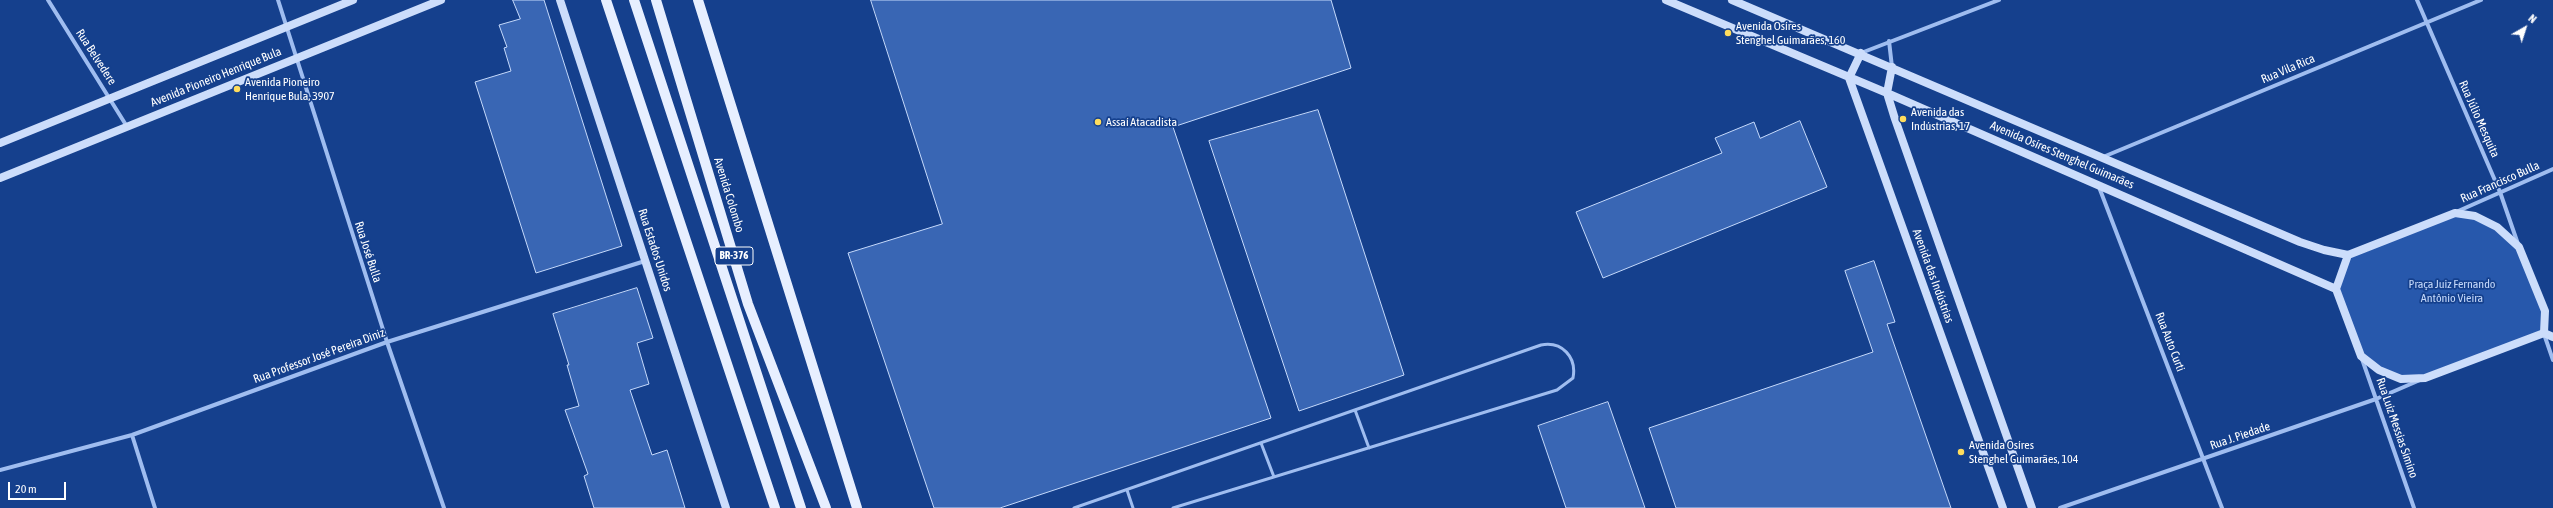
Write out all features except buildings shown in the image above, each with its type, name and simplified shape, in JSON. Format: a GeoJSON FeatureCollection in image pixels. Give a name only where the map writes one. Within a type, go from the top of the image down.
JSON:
{"type":"FeatureCollection","features":[{"type":"Feature","properties":{"kind":"main road","name":"Avenida Pioneiro Henrique Bula"},"geometry":{"type":"LineString","coordinates":[[0,143],[110,97],[353,0]]}},
{"type":"Feature","properties":{"kind":"main road","name":"Avenida Pioneiro Henrique Bula"},"geometry":{"type":"LineString","coordinates":[[0,178],[126,125],[238,83],[295,58],[441,0]]}},
{"type":"Feature","properties":{"kind":"main road","name":"Rua Estados Unidos"},"geometry":{"type":"LineString","coordinates":[[560,0],[726,508]]}},
{"type":"Feature","properties":{"kind":"main road"},"geometry":{"type":"LineString","coordinates":[[606,0],[775,508]]}},
{"type":"Feature","properties":{"kind":"main road","name":"BR-376"},"geometry":{"type":"LineString","coordinates":[[634,0],[801,508]]}},
{"type":"Feature","properties":{"kind":"main road","name":"Avenida Colombo"},"geometry":{"type":"LineString","coordinates":[[656,0],[748,304],[826,508]]}},
{"type":"Feature","properties":{"kind":"main road"},"geometry":{"type":"LineString","coordinates":[[698,0],[857,508]]}},
{"type":"Feature","properties":{"kind":"main road","name":"Avenida Osíres Stenghel Guimarães"},"geometry":{"type":"LineString","coordinates":[[1666,0],[2098,184],[2336,289]]}},
{"type":"Feature","properties":{"kind":"main road","name":"Avenida Osíres Stenghel Guimarães"},"geometry":{"type":"LineString","coordinates":[[1732,0],[1861,53],[2300,242],[2324,250],[2348,255]]}},
{"type":"Feature","properties":{"kind":"main road"},"geometry":{"type":"LineString","coordinates":[[1849,78],[1861,53]]}},
{"type":"Feature","properties":{"kind":"main road"},"geometry":{"type":"LineString","coordinates":[[1887,93],[1892,67]]}},
{"type":"Feature","properties":{"kind":"main road","name":"Avenida das Indústrias"},"geometry":{"type":"LineString","coordinates":[[1849,78],[2003,508]]}},
{"type":"Feature","properties":{"kind":"main road","name":"Avenida das Indústrias"},"geometry":{"type":"LineString","coordinates":[[1887,93],[2032,508]]}},
{"type":"Feature","properties":{"kind":"main road"},"geometry":{"type":"LineString","coordinates":[[2544,333],[2549,313],[2519,247],[2497,227],[2475,216],[2455,212],[2348,255],[2336,289],[2361,356],[2379,370],[2401,379],[2425,378],[2544,333],[2553,337]]}},
{"type":"Feature","properties":{"kind":"street","name":"Rua Belvedere"},"geometry":{"type":"LineString","coordinates":[[48,0],[110,97],[126,125]]}},
{"type":"Feature","properties":{"kind":"street","name":"Rua José Bulla"},"geometry":{"type":"LineString","coordinates":[[278,0],[295,58],[387,342],[444,508]]}},
{"type":"Feature","properties":{"kind":"street"},"geometry":{"type":"LineString","coordinates":[[1861,53],[1999,0]]}},
{"type":"Feature","properties":{"kind":"street","name":"Rua Júlio Mesquita"},"geometry":{"type":"LineString","coordinates":[[2417,0],[2500,192],[2519,247]]}},
{"type":"Feature","properties":{"kind":"street","name":"Rua Vila Rica"},"geometry":{"type":"LineString","coordinates":[[2104,157],[2482,0]]}},
{"type":"Feature","properties":{"kind":"street"},"geometry":{"type":"LineString","coordinates":[[1889,41],[1892,67]]}},
{"type":"Feature","properties":{"kind":"street","name":"Rua Francisco Bulla"},"geometry":{"type":"LineString","coordinates":[[2455,212],[2553,169]]}},
{"type":"Feature","properties":{"kind":"street","name":"Rua Auto Curti"},"geometry":{"type":"LineString","coordinates":[[2098,184],[2205,459],[2222,508]]}},
{"type":"Feature","properties":{"kind":"street","name":"Rua Professor José Pereira Diniz"},"geometry":{"type":"LineString","coordinates":[[0,470],[132,435],[387,342],[646,261]]}},
{"type":"Feature","properties":{"kind":"street"},"geometry":{"type":"LineString","coordinates":[[2544,333],[2553,360]]}},
{"type":"Feature","properties":{"kind":"street","name":"Rua Luiz Messias Simino"},"geometry":{"type":"LineString","coordinates":[[2361,356],[2414,508]]}},
{"type":"Feature","properties":{"kind":"street","name":"Rua J. Piedade"},"geometry":{"type":"LineString","coordinates":[[2060,508],[2376,399],[2425,378]]}},
{"type":"Feature","properties":{"kind":"street"},"geometry":{"type":"LineString","coordinates":[[132,435],[156,508]]}},
{"type":"Feature","properties":{"kind":"lane"},"geometry":{"type":"LineString","coordinates":[[1074,508],[1541,345],[1552,343],[1569,353],[1575,368],[1573,378],[1558,390],[1173,508]]}},
{"type":"Feature","properties":{"kind":"lane"},"geometry":{"type":"LineString","coordinates":[[1355,410],[1369,448]]}},
{"type":"Feature","properties":{"kind":"lane"},"geometry":{"type":"LineString","coordinates":[[1261,443],[1274,477]]}},
{"type":"Feature","properties":{"kind":"lane"},"geometry":{"type":"LineString","coordinates":[[1126,490],[1133,508]]}},
{"type":"Feature","properties":{"kind":"green space","name":"Praça Juiz Fernando Antônio Vieira"},"geometry":{"type":"Polygon","coordinates":[[[2455,213],[2475,216],[2519,247],[2545,311],[2544,333],[2425,378],[2401,379],[2361,356],[2336,289],[2348,255],[2455,213]]]}},
{"type":"Feature","properties":{"kind":"place","name":"Avenida Osíres Stenghel Guimarães, 160"},"geometry":{"type":"Point","coordinates":[1728,33]}},
{"type":"Feature","properties":{"kind":"place","name":"Avenida Pioneiro Henrique Bula, 3907"},"geometry":{"type":"Point","coordinates":[237,89]}},
{"type":"Feature","properties":{"kind":"place","name":"Avenida das Indústrias, 17"},"geometry":{"type":"Point","coordinates":[1903,119]}},
{"type":"Feature","properties":{"kind":"place","name":"Assaí Atacadista"},"geometry":{"type":"Point","coordinates":[1098,122]}},
{"type":"Feature","properties":{"kind":"place","name":"Avenida Osíres Stenghel Guimarães, 104"},"geometry":{"type":"Point","coordinates":[1961,452]}}]}
